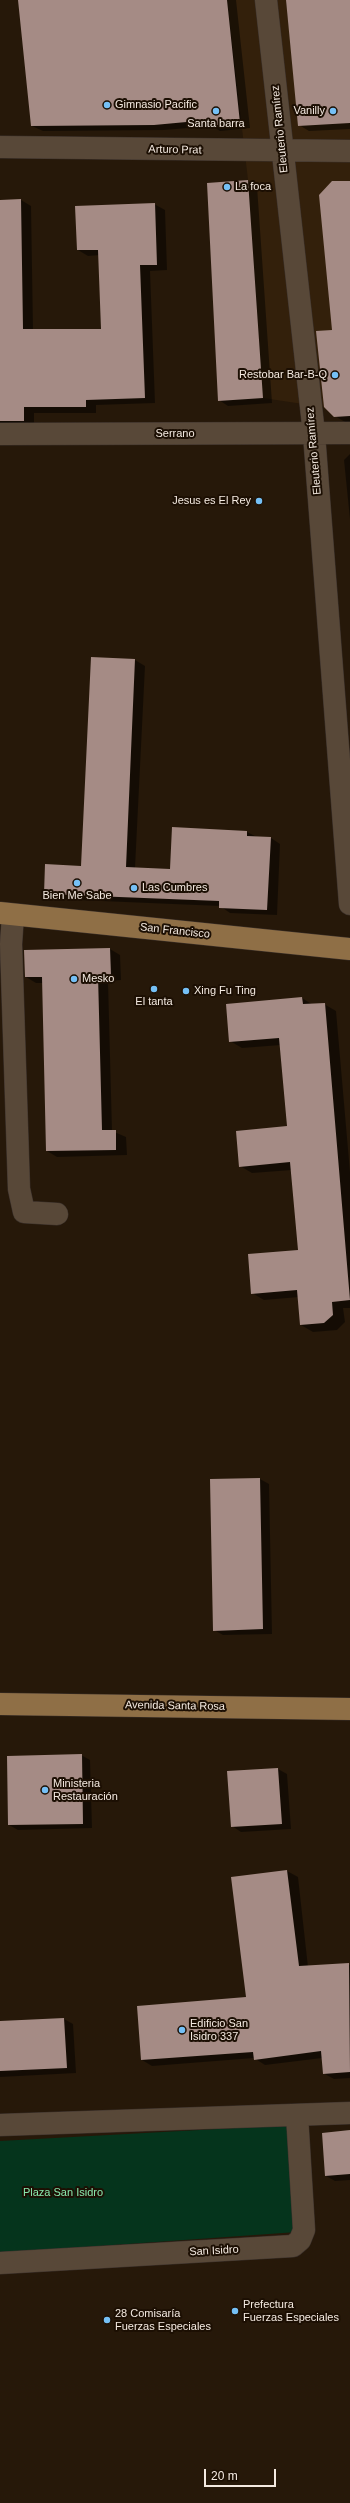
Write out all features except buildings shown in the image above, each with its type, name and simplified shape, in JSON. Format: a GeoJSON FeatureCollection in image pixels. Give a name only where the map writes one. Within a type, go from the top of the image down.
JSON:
{"type":"FeatureCollection","features":[{"type":"Feature","properties":{"kind":"main road","name":"San Francisco"},"geometry":{"type":"LineString","coordinates":[[7,914],[350,949]]}},
{"type":"Feature","properties":{"kind":"main road","name":"Avenida Santa Rosa"},"geometry":{"type":"LineString","coordinates":[[0,1704],[350,1709]]}},
{"type":"Feature","properties":{"kind":"street","name":"Eleuterio Ramírez"},"geometry":{"type":"LineString","coordinates":[[266,0],[314,434],[350,904]]}},
{"type":"Feature","properties":{"kind":"street","name":"Arturo Prat"},"geometry":{"type":"LineString","coordinates":[[0,147],[283,152],[350,151]]}},
{"type":"Feature","properties":{"kind":"street","name":"Serrano"},"geometry":{"type":"LineString","coordinates":[[0,434],[350,433]]}},
{"type":"Feature","properties":{"kind":"street"},"geometry":{"type":"LineString","coordinates":[[7,914],[11,944],[19,1188],[24,1212],[57,1214]]}},
{"type":"Feature","properties":{"kind":"street"},"geometry":{"type":"LineString","coordinates":[[0,2125],[350,2113]]}},
{"type":"Feature","properties":{"kind":"street","name":"San Isidro"},"geometry":{"type":"LineString","coordinates":[[0,2263],[293,2246],[300,2240],[304,2230],[297,2114]]}},
{"type":"Feature","properties":{"kind":"shaded area"},"geometry":{"type":"Polygon","coordinates":[[[227,0],[350,0],[350,416],[334,417],[323,407],[263,398],[248,180],[227,0]]]}},
{"type":"Feature","properties":{"kind":"green space","name":"Plaza San Isidro"},"geometry":{"type":"Polygon","coordinates":[[[290,2125],[297,2232],[0,2253],[0,2141],[290,2125]]]}},
{"type":"Feature","properties":{"kind":"place","name":"Gimnasio Pacific"},"geometry":{"type":"Point","coordinates":[107,105]}},
{"type":"Feature","properties":{"kind":"place","name":"Santa barra"},"geometry":{"type":"Point","coordinates":[216,111]}},
{"type":"Feature","properties":{"kind":"place","name":"Vanilly"},"geometry":{"type":"Point","coordinates":[333,111]}},
{"type":"Feature","properties":{"kind":"place","name":"La foca"},"geometry":{"type":"Point","coordinates":[227,187]}},
{"type":"Feature","properties":{"kind":"place","name":"Restobar Bar-B-Q"},"geometry":{"type":"Point","coordinates":[335,375]}},
{"type":"Feature","properties":{"kind":"place","name":"Jesus es El Rey"},"geometry":{"type":"Point","coordinates":[259,501]}},
{"type":"Feature","properties":{"kind":"place","name":"Bien Me Sabe"},"geometry":{"type":"Point","coordinates":[77,883]}},
{"type":"Feature","properties":{"kind":"place","name":"Las Cumbres"},"geometry":{"type":"Point","coordinates":[134,888]}},
{"type":"Feature","properties":{"kind":"place","name":"Mesko"},"geometry":{"type":"Point","coordinates":[74,979]}},
{"type":"Feature","properties":{"kind":"place","name":"El tanta"},"geometry":{"type":"Point","coordinates":[154,989]}},
{"type":"Feature","properties":{"kind":"place","name":"Xing Fu Ting"},"geometry":{"type":"Point","coordinates":[186,991]}},
{"type":"Feature","properties":{"kind":"place","name":"Ministeria Restauración"},"geometry":{"type":"Point","coordinates":[45,1790]}},
{"type":"Feature","properties":{"kind":"place","name":"Edificio San Isidro 337"},"geometry":{"type":"Point","coordinates":[182,2030]}},
{"type":"Feature","properties":{"kind":"place","name":"Prefectura Fuerzas Especiales"},"geometry":{"type":"Point","coordinates":[235,2311]}},
{"type":"Feature","properties":{"kind":"place","name":"28 Comisaría Fuerzas Especiales"},"geometry":{"type":"Point","coordinates":[107,2320]}}]}
